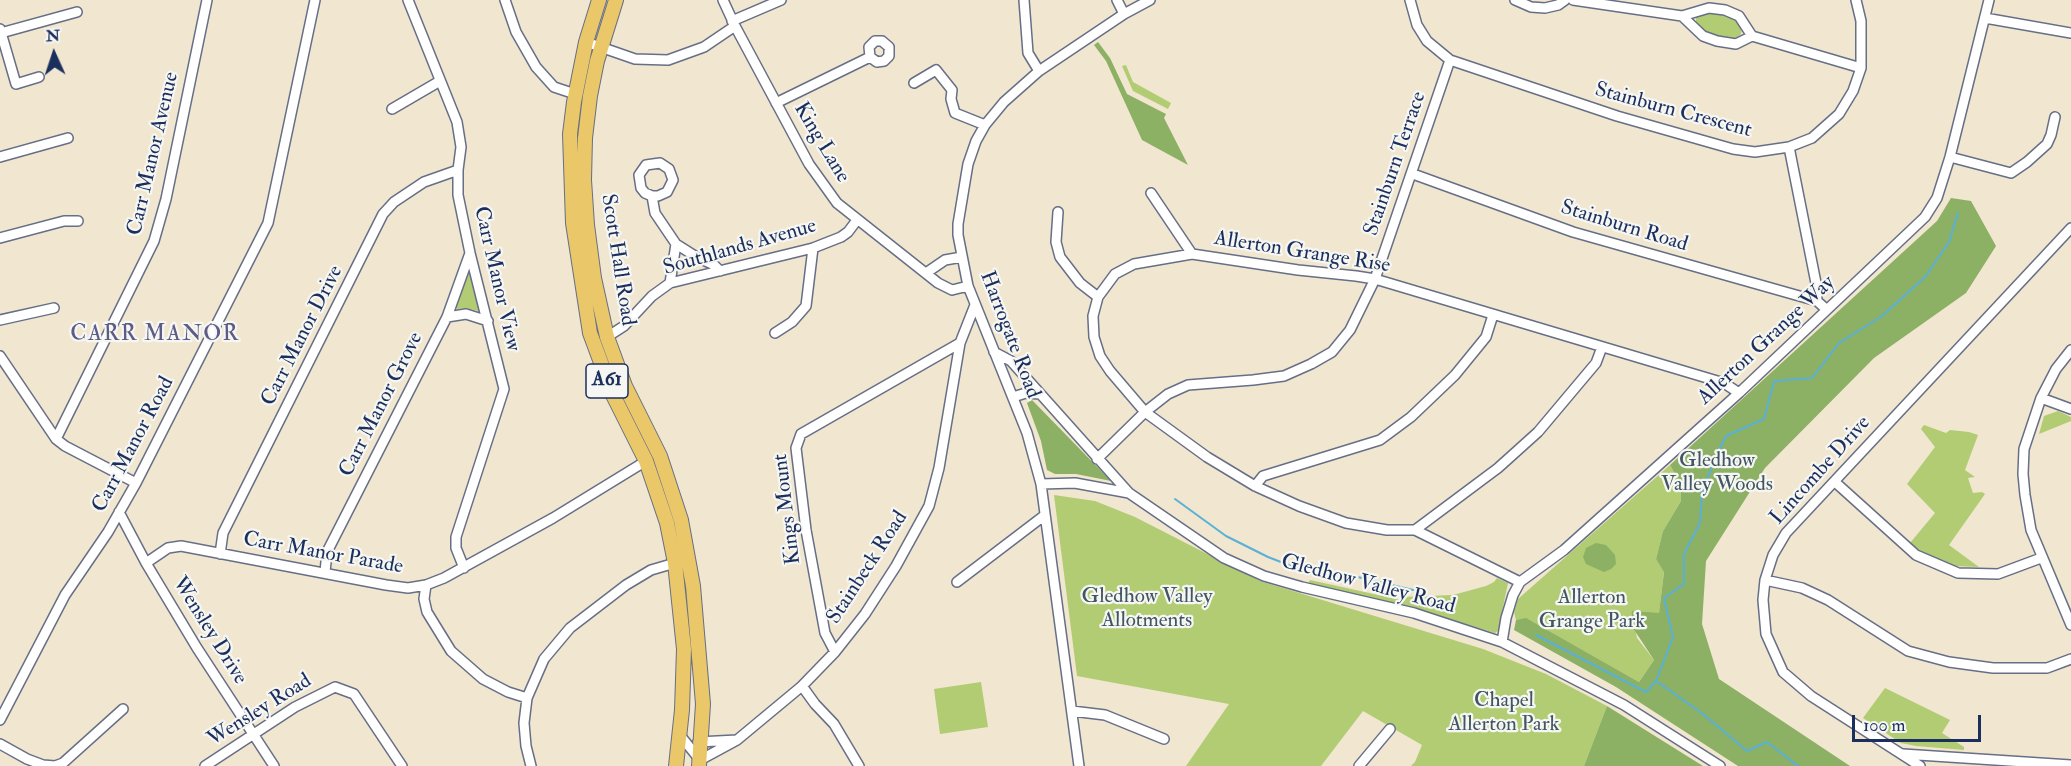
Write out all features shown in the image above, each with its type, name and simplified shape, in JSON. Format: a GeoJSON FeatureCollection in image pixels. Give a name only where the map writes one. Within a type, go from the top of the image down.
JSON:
{"type":"FeatureCollection","features":[{"type":"Feature","properties":{"kind":"highway","name":"Scott Hall Road"},"geometry":{"type":"LineString","coordinates":[[599,0],[586,42],[575,94],[570,135],[571,191],[580,279],[590,333],[613,395],[646,461],[661,504],[675,562],[684,649],[676,761]]}},
{"type":"Feature","properties":{"kind":"highway","name":"Scott Hall Road"},"geometry":{"type":"LineString","coordinates":[[616,0],[601,46],[585,138],[584,180],[594,278],[607,337],[625,386],[660,456],[681,520],[693,586],[699,648],[703,704],[696,743],[699,763]]}},
{"type":"Feature","properties":{"kind":"street","name":"Carr Manor Avenue"},"geometry":{"type":"LineString","coordinates":[[56,439],[154,241],[166,199],[207,0]]}},
{"type":"Feature","properties":{"kind":"street","name":"Carr Manor Road"},"geometry":{"type":"LineString","coordinates":[[0,720],[65,596],[108,532],[136,483],[267,223],[315,0]]}},
{"type":"Feature","properties":{"kind":"street","name":"Carr Manor View"},"geometry":{"type":"LineString","coordinates":[[408,0],[457,122],[462,147],[458,170],[458,195],[504,388],[456,537],[456,548],[464,568]]}},
{"type":"Feature","properties":{"kind":"street"},"geometry":{"type":"LineString","coordinates":[[505,0],[516,32],[536,67],[554,87],[575,94]]}},
{"type":"Feature","properties":{"kind":"street","name":"King Lane"},"geometry":{"type":"LineString","coordinates":[[723,0],[733,23],[809,164],[837,203],[938,283],[952,290],[968,286]]}},
{"type":"Feature","properties":{"kind":"street"},"geometry":{"type":"LineString","coordinates":[[586,42],[635,59],[668,60],[704,47],[733,23],[781,0]]}},
{"type":"Feature","properties":{"kind":"street"},"geometry":{"type":"LineString","coordinates":[[1024,0],[1028,53],[1039,70]]}},
{"type":"Feature","properties":{"kind":"street"},"geometry":{"type":"LineString","coordinates":[[1117,0],[1124,14]]}},
{"type":"Feature","properties":{"kind":"street","name":"Harrogate Road"},"geometry":{"type":"LineString","coordinates":[[1079,766],[1041,484],[1027,433],[968,286],[958,224],[968,164],[976,141],[985,125],[1004,102],[1039,70],[1124,14],[1150,0]]}},
{"type":"Feature","properties":{"kind":"street","name":"Stainburn Crescent"},"geometry":{"type":"LineString","coordinates":[[1410,0],[1417,25],[1427,41],[1450,60],[1566,101],[1724,147],[1755,152],[1789,147],[1812,138],[1839,114],[1853,91],[1861,68],[1861,21],[1856,0]]}},
{"type":"Feature","properties":{"kind":"street"},"geometry":{"type":"LineString","coordinates":[[1515,0],[1531,7],[1545,8],[1558,5],[1565,0]]}},
{"type":"Feature","properties":{"kind":"street"},"geometry":{"type":"LineString","coordinates":[[1573,0],[1682,16],[1708,8],[1725,10],[1739,16],[1752,36],[1861,68]]}},
{"type":"Feature","properties":{"kind":"street","name":"Allerton Grange Way"},"geometry":{"type":"LineString","coordinates":[[1520,582],[1564,550],[1739,393],[1925,217],[1937,198],[1950,157],[1989,0]]}},
{"type":"Feature","properties":{"kind":"street"},"geometry":{"type":"LineString","coordinates":[[39,77],[16,84],[1,31],[77,12]]}},
{"type":"Feature","properties":{"kind":"street"},"geometry":{"type":"LineString","coordinates":[[1682,16],[1703,36],[1717,41],[1736,44],[1752,36]]}},
{"type":"Feature","properties":{"kind":"street"},"geometry":{"type":"LineString","coordinates":[[1985,18],[2071,33]]}},
{"type":"Feature","properties":{"kind":"street"},"geometry":{"type":"LineString","coordinates":[[776,103],[870,57]]}},
{"type":"Feature","properties":{"kind":"street","name":"Stainburn Terrace"},"geometry":{"type":"LineString","coordinates":[[1097,459],[1145,412],[1168,394],[1188,385],[1284,376],[1332,352],[1350,330],[1375,279],[1413,174],[1450,60]]}},
{"type":"Feature","properties":{"kind":"street"},"geometry":{"type":"LineString","coordinates":[[914,83],[936,70],[952,90],[951,99],[955,113],[985,125]]}},
{"type":"Feature","properties":{"kind":"street"},"geometry":{"type":"LineString","coordinates":[[392,109],[440,81]]}},
{"type":"Feature","properties":{"kind":"street"},"geometry":{"type":"LineString","coordinates":[[1950,157],[2011,173],[2047,144],[2055,117]]}},
{"type":"Feature","properties":{"kind":"street"},"geometry":{"type":"LineString","coordinates":[[0,157],[68,138]]}},
{"type":"Feature","properties":{"kind":"street"},"geometry":{"type":"LineString","coordinates":[[1789,147],[1816,283],[1817,301]]}},
{"type":"Feature","properties":{"kind":"street","name":"Carr Manor Drive"},"geometry":{"type":"LineString","coordinates":[[220,554],[224,533],[383,214],[394,202],[424,182],[458,170]]}},
{"type":"Feature","properties":{"kind":"street","name":"Stainburn Road"},"geometry":{"type":"LineString","coordinates":[[1413,174],[1573,232],[1817,301],[1826,309]]}},
{"type":"Feature","properties":{"kind":"street"},"geometry":{"type":"LineString","coordinates":[[1151,193],[1192,254]]}},
{"type":"Feature","properties":{"kind":"street"},"geometry":{"type":"LineString","coordinates":[[652,196],[655,213],[676,244],[714,265],[720,272]]}},
{"type":"Feature","properties":{"kind":"street"},"geometry":{"type":"LineString","coordinates":[[1058,212],[1056,242],[1060,257],[1080,283],[1098,297]]}},
{"type":"Feature","properties":{"kind":"street","name":"Southlands Avenue"},"geometry":{"type":"LineString","coordinates":[[607,337],[624,326],[652,296],[670,283],[813,248],[841,237],[857,220]]}},
{"type":"Feature","properties":{"kind":"street"},"geometry":{"type":"LineString","coordinates":[[0,238],[64,221],[78,221]]}},
{"type":"Feature","properties":{"kind":"street","name":"Lincombe Drive"},"geometry":{"type":"LineString","coordinates":[[1920,766],[1811,696],[1783,672],[1766,634],[1762,600],[1765,580],[1773,555],[1786,533],[2071,228]]}},
{"type":"Feature","properties":{"kind":"street"},"geometry":{"type":"LineString","coordinates":[[670,283],[676,244]]}},
{"type":"Feature","properties":{"kind":"street"},"geometry":{"type":"LineString","coordinates":[[775,333],[792,322],[807,306],[813,248]]}},
{"type":"Feature","properties":{"kind":"street","name":"Carr Manor Grove"},"geometry":{"type":"LineString","coordinates":[[325,572],[327,552],[447,317],[470,253]]}},
{"type":"Feature","properties":{"kind":"street","name":"Allerton Grange Rise"},"geometry":{"type":"LineString","coordinates":[[1415,530],[1387,530],[1346,523],[1299,506],[1255,486],[1207,457],[1145,412],[1100,356],[1094,337],[1093,316],[1098,297],[1115,274],[1134,264],[1192,254],[1375,279],[1724,383],[1739,393]]}},
{"type":"Feature","properties":{"kind":"street"},"geometry":{"type":"LineString","coordinates":[[926,273],[945,260],[962,257]]}},
{"type":"Feature","properties":{"kind":"street","name":"Stainbeck Road"},"geometry":{"type":"LineString","coordinates":[[699,763],[737,740],[802,686],[835,652],[865,614],[896,566],[929,506],[939,468],[960,343],[975,305]]}},
{"type":"Feature","properties":{"kind":"street"},"geometry":{"type":"LineString","coordinates":[[0,320],[54,308]]}},
{"type":"Feature","properties":{"kind":"street"},"geometry":{"type":"LineString","coordinates":[[447,317],[466,314],[488,321]]}},
{"type":"Feature","properties":{"kind":"street"},"geometry":{"type":"LineString","coordinates":[[1255,486],[1263,476],[1380,440],[1411,417],[1455,375],[1486,337],[1493,315]]}},
{"type":"Feature","properties":{"kind":"street","name":"Kings Mount"},"geometry":{"type":"LineString","coordinates":[[835,652],[825,633],[806,530],[796,448],[801,434],[960,343]]}},
{"type":"Feature","properties":{"kind":"street"},"geometry":{"type":"LineString","coordinates":[[1502,642],[1506,618],[1520,582],[1415,530],[1498,468],[1538,432],[1596,363],[1602,347]]}},
{"type":"Feature","properties":{"kind":"street"},"geometry":{"type":"LineString","coordinates":[[2071,350],[2056,369],[2041,398],[2024,449],[2023,474],[2027,512],[2041,558],[2071,625]]}},
{"type":"Feature","properties":{"kind":"street","name":"Gledhow Valley Road"},"geometry":{"type":"LineString","coordinates":[[994,352],[1011,361],[1129,493],[1224,558],[1264,576],[1414,613],[1502,642],[1624,705],[1720,766]]}},
{"type":"Feature","properties":{"kind":"street"},"geometry":{"type":"LineString","coordinates":[[0,356],[56,439],[136,483]]}},
{"type":"Feature","properties":{"kind":"street"},"geometry":{"type":"LineString","coordinates":[[1013,397],[1026,393],[1040,394]]}},
{"type":"Feature","properties":{"kind":"street"},"geometry":{"type":"LineString","coordinates":[[2041,398],[2071,409]]}},
{"type":"Feature","properties":{"kind":"street","name":"Carr Manor Parade"},"geometry":{"type":"LineString","coordinates":[[146,563],[168,548],[181,546],[386,585],[408,588],[426,585],[444,579],[553,518],[646,461]]}},
{"type":"Feature","properties":{"kind":"street"},"geometry":{"type":"LineString","coordinates":[[1041,484],[1075,483],[1129,493]]}},
{"type":"Feature","properties":{"kind":"street"},"geometry":{"type":"LineString","coordinates":[[1835,483],[1917,555],[1958,573],[1998,574],[2041,558]]}},
{"type":"Feature","properties":{"kind":"street","name":"Wensley Drive"},"geometry":{"type":"LineString","coordinates":[[119,512],[146,563],[197,648],[274,766]]}},
{"type":"Feature","properties":{"kind":"street"},"geometry":{"type":"LineString","coordinates":[[957,582],[1045,514]]}},
{"type":"Feature","properties":{"kind":"street"},"geometry":{"type":"LineString","coordinates":[[531,766],[524,723],[527,698],[544,659],[570,628],[626,585],[651,570],[675,562]]}},
{"type":"Feature","properties":{"kind":"street"},"geometry":{"type":"LineString","coordinates":[[1765,580],[1802,588],[1828,600],[1908,651],[1949,662],[1993,668],[2047,668],[2071,659]]}},
{"type":"Feature","properties":{"kind":"street"},"geometry":{"type":"LineString","coordinates":[[426,585],[424,599],[427,612],[451,651],[483,679],[508,692],[527,698]]}},
{"type":"Feature","properties":{"kind":"street"},"geometry":{"type":"LineString","coordinates":[[802,686],[814,704],[834,724],[859,766]]}},
{"type":"Feature","properties":{"kind":"street","name":"Wensley Road"},"geometry":{"type":"LineString","coordinates":[[206,766],[294,707],[335,687],[354,694],[402,766]]}},
{"type":"Feature","properties":{"kind":"street"},"geometry":{"type":"LineString","coordinates":[[0,744],[27,759],[55,766],[63,763],[123,709]]}},
{"type":"Feature","properties":{"kind":"street"},"geometry":{"type":"LineString","coordinates":[[1072,711],[1105,715],[1164,738]]}},
{"type":"Feature","properties":{"kind":"street"},"geometry":{"type":"LineString","coordinates":[[1359,766],[1390,729]]}},
{"type":"Feature","properties":{"kind":"street"},"geometry":{"type":"LineString","coordinates":[[679,734],[696,743],[737,740]]}},
{"type":"Feature","properties":{"kind":"street"},"geometry":{"type":"LineString","coordinates":[[676,761],[696,743]]}},
{"type":"Feature","properties":{"kind":"street"},"geometry":{"type":"LineString","coordinates":[[1900,754],[2071,765]]}},
{"type":"Feature","properties":{"kind":"green space"},"geometry":{"type":"Polygon","coordinates":[[[1708,12],[1723,14],[1738,22],[1742,28],[1741,34],[1737,38],[1727,39],[1701,30],[1696,23],[1696,18],[1708,12]]]}},
{"type":"Feature","properties":{"kind":"green space"},"geometry":{"type":"Polygon","coordinates":[[[1098,42],[1110,58],[1127,94],[1166,114],[1164,118],[1188,165],[1142,140],[1106,61],[1094,45],[1098,42]]]}},
{"type":"Feature","properties":{"kind":"green space"},"geometry":{"type":"Polygon","coordinates":[[[1126,65],[1133,82],[1171,103],[1168,109],[1133,91],[1122,66],[1126,65]]]}},
{"type":"Feature","properties":{"kind":"green space","name":"Gledhow Valley Woods"},"geometry":{"type":"Polygon","coordinates":[[[1951,198],[1971,201],[1996,246],[1966,293],[1874,358],[1765,468],[1706,561],[1702,624],[1719,679],[1850,766],[1738,766],[1616,687],[1514,630],[1516,620],[1526,618],[1639,682],[1654,660],[1631,625],[1632,611],[1659,613],[1664,572],[1656,559],[1663,531],[1681,501],[1681,485],[1670,465],[1937,221],[1951,198]]]}},
{"type":"Feature","properties":{"kind":"green space"},"geometry":{"type":"Polygon","coordinates":[[[468,271],[472,271],[481,310],[478,311],[466,308],[457,309],[455,305],[468,271]]]}},
{"type":"Feature","properties":{"kind":"green space"},"geometry":{"type":"Polygon","coordinates":[[[1032,400],[1111,481],[1076,474],[1055,474],[1047,470],[1041,441],[1027,403],[1032,400]]]}},
{"type":"Feature","properties":{"kind":"green space"},"geometry":{"type":"Polygon","coordinates":[[[2058,411],[2071,417],[2071,421],[2039,434],[2044,416],[2058,411]]]}},
{"type":"Feature","properties":{"kind":"green space"},"geometry":{"type":"Polygon","coordinates":[[[1924,425],[1946,433],[1950,430],[1978,435],[1965,470],[1975,477],[1968,478],[1973,493],[1985,494],[1949,545],[1979,567],[1954,566],[1941,562],[1910,543],[1935,513],[1907,484],[1935,447],[1921,429],[1924,425]]]}},
{"type":"Feature","properties":{"kind":"green space","name":"Allerton Grange Park"},"geometry":{"type":"Polygon","coordinates":[[[1670,465],[1681,485],[1681,501],[1663,531],[1656,559],[1664,571],[1659,614],[1632,612],[1637,638],[1654,660],[1639,682],[1527,619],[1516,620],[1514,612],[1518,599],[1670,465]]]}},
{"type":"Feature","properties":{"kind":"green space","name":"Gledhow Valley Allotments"},"geometry":{"type":"Polygon","coordinates":[[[1054,495],[1095,501],[1135,517],[1260,581],[1483,649],[1546,674],[1607,706],[1584,766],[1411,766],[1422,745],[1363,711],[1321,766],[1186,766],[1229,704],[1077,676],[1054,495]]]}},
{"type":"Feature","properties":{"kind":"green space"},"geometry":{"type":"Polygon","coordinates":[[[1596,543],[1606,545],[1615,555],[1616,564],[1604,572],[1586,564],[1583,557],[1586,548],[1596,543]]]}},
{"type":"Feature","properties":{"kind":"green space"},"geometry":{"type":"Polygon","coordinates":[[[1497,578],[1508,583],[1498,631],[1495,633],[1398,604],[1308,584],[1310,580],[1401,600],[1402,597],[1453,595],[1486,586],[1497,578]]]}},
{"type":"Feature","properties":{"kind":"green space"},"geometry":{"type":"Polygon","coordinates":[[[981,682],[988,727],[940,734],[934,689],[981,682]]]}},
{"type":"Feature","properties":{"kind":"green space"},"geometry":{"type":"Polygon","coordinates":[[[1885,688],[1950,720],[1942,733],[1964,747],[1964,750],[1901,743],[1863,718],[1885,688]]]}},
{"type":"Feature","properties":{"kind":"green space"},"geometry":{"type":"Polygon","coordinates":[[[1607,706],[1703,766],[1584,766],[1607,706]]]}},
{"type":"Feature","properties":{"kind":"waterway"},"geometry":{"type":"LineString","coordinates":[[1798,766],[1767,742],[1747,751],[1703,714],[1656,681],[1673,637],[1664,598],[1684,584],[1684,554],[1700,523],[1702,492],[1726,436],[1764,419],[1774,381],[1812,378],[1839,343],[1882,316],[1925,277],[1949,242],[1958,213]]}},
{"type":"Feature","properties":{"kind":"waterway"},"geometry":{"type":"LineString","coordinates":[[1175,499],[1226,536],[1268,557],[1312,574],[1345,574],[1413,590]]}},
{"type":"Feature","properties":{"kind":"waterway"},"geometry":{"type":"LineString","coordinates":[[1536,635],[1646,692],[1655,682]]}},
{"type":"Feature","properties":{"kind":"district","name":"CARR MANOR"},"geometry":{"type":"Point","coordinates":[155,335]}},
{"type":"Feature","properties":{"kind":"park label","name":"Chapel Allerton Park"},"geometry":{"type":"Point","coordinates":[1504,713]}}]}
